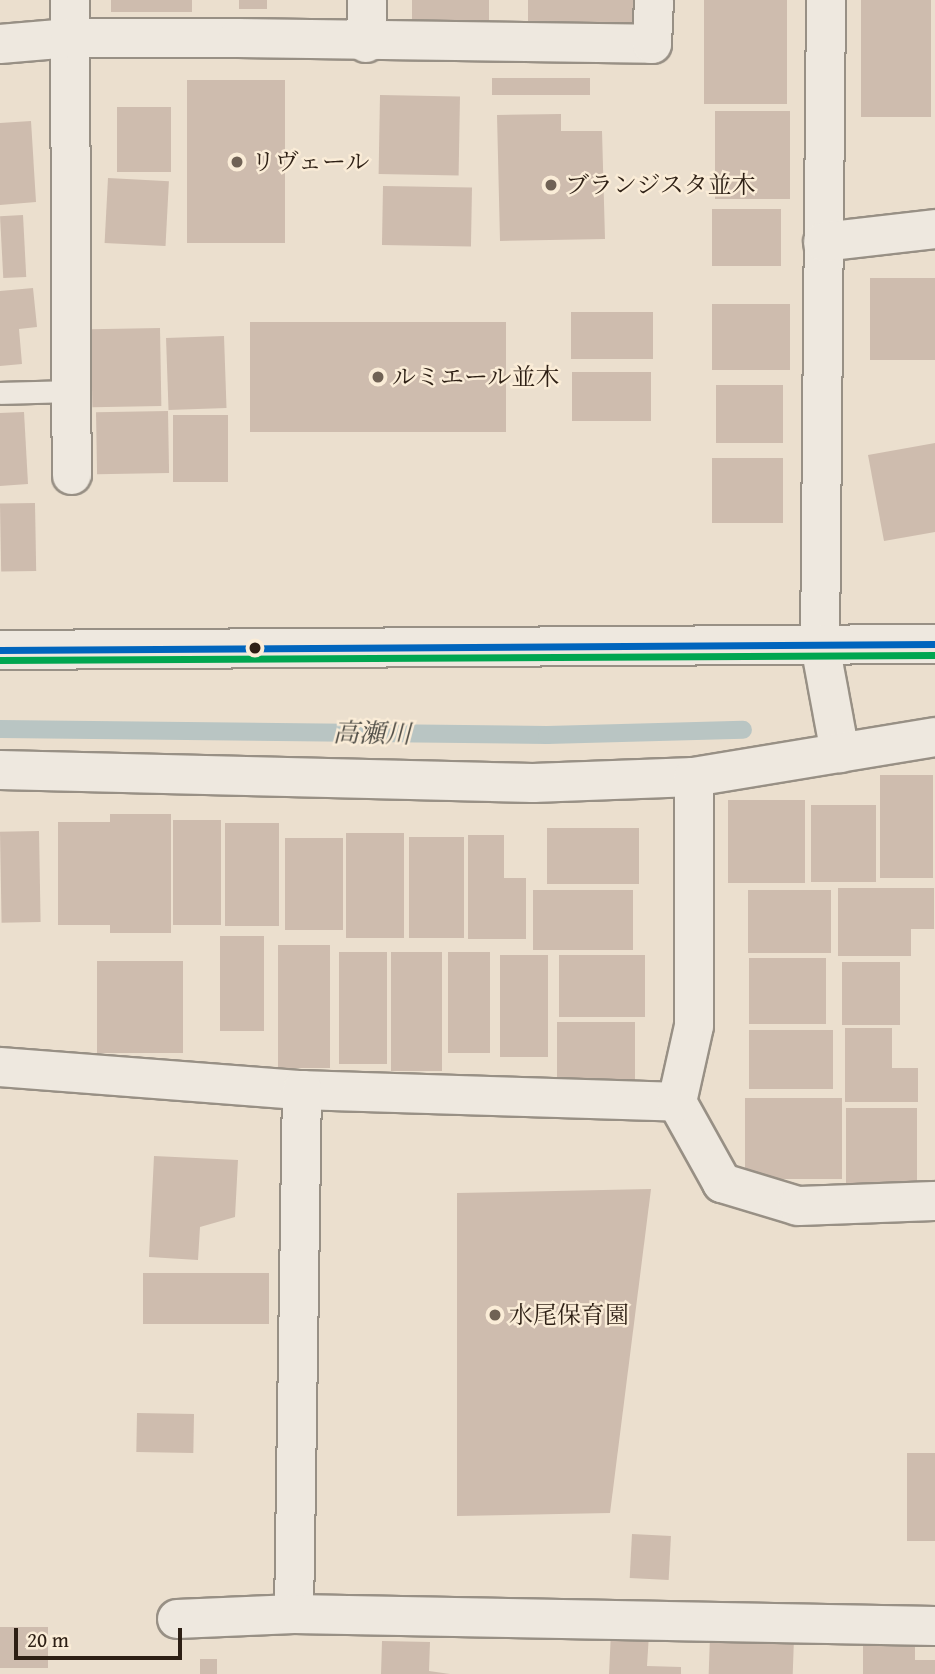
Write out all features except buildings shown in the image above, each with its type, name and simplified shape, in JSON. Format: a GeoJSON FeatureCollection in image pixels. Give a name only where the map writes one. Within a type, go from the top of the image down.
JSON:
{"type":"FeatureCollection","features":[{"type":"Feature","properties":{"kind":"street"},"geometry":{"type":"LineString","coordinates":[[70,0],[72,475]]}},
{"type":"Feature","properties":{"kind":"street"},"geometry":{"type":"LineString","coordinates":[[366,43],[367,0]]}},
{"type":"Feature","properties":{"kind":"street"},"geometry":{"type":"LineString","coordinates":[[0,44],[70,38],[652,44],[654,0]]}},
{"type":"Feature","properties":{"kind":"street"},"geometry":{"type":"LineString","coordinates":[[826,0],[822,242],[823,658],[840,753]]}},
{"type":"Feature","properties":{"kind":"street"},"geometry":{"type":"LineString","coordinates":[[822,242],[935,229]]}},
{"type":"Feature","properties":{"kind":"street"},"geometry":{"type":"LineString","coordinates":[[0,650],[823,658],[935,644]]}},
{"type":"Feature","properties":{"kind":"street"},"geometry":{"type":"LineString","coordinates":[[0,770],[533,783],[694,777],[935,737]]}},
{"type":"Feature","properties":{"kind":"street"},"geometry":{"type":"LineString","coordinates":[[694,777],[694,1026],[677,1102],[722,1182],[798,1206],[935,1201]]}},
{"type":"Feature","properties":{"kind":"street"},"geometry":{"type":"LineString","coordinates":[[0,1067],[302,1090],[677,1102]]}},
{"type":"Feature","properties":{"kind":"street"},"geometry":{"type":"LineString","coordinates":[[294,1614],[302,1090]]}},
{"type":"Feature","properties":{"kind":"street"},"geometry":{"type":"LineString","coordinates":[[177,1619],[294,1614],[935,1626]]}},
{"type":"Feature","properties":{"kind":"lane"},"geometry":{"type":"LineString","coordinates":[[0,393],[72,391]]}},
{"type":"Feature","properties":{"kind":"waterway","name":"高瀬川"},"geometry":{"type":"LineString","coordinates":[[0,729],[547,735],[743,730]]}},
{"type":"Feature","properties":{"kind":"transit line"},"geometry":{"type":"LineString","coordinates":[[0,650],[935,644]]}},
{"type":"Feature","properties":{"kind":"transit line"},"geometry":{"type":"LineString","coordinates":[[0,660],[935,655]]}},
{"type":"Feature","properties":{"kind":"place","name":"リヴェール"},"geometry":{"type":"Point","coordinates":[237,162]}},
{"type":"Feature","properties":{"kind":"place","name":"ブランジスタ並木"},"geometry":{"type":"Point","coordinates":[551,185]}},
{"type":"Feature","properties":{"kind":"place","name":"ルミエール並木"},"geometry":{"type":"Point","coordinates":[378,377]}},
{"type":"Feature","properties":{"kind":"place","name":"水尾保育園"},"geometry":{"type":"Point","coordinates":[495,1315]}}]}
